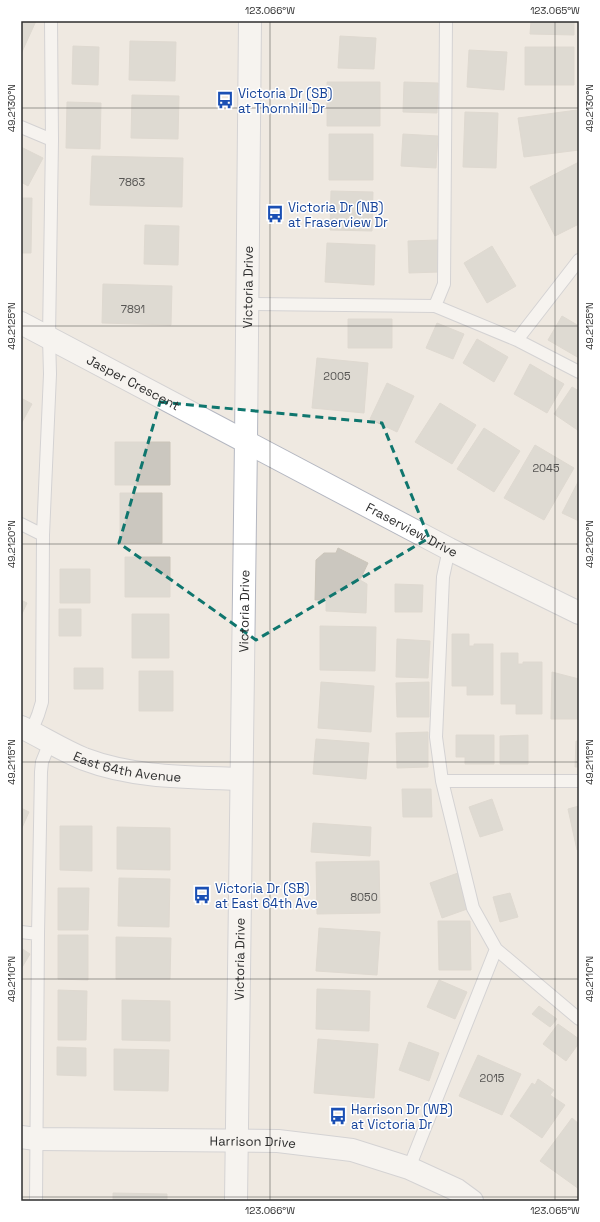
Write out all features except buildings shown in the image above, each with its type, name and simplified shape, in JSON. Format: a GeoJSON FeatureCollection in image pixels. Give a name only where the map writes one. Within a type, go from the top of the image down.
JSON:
{"type":"FeatureCollection","features":[{"type":"Feature","properties":{"kind":"street","name":"Victoria Drive"},"geometry":{"type":"LineString","coordinates":[[236,1201],[250,21]]}},
{"type":"Feature","properties":{"kind":"street","name":"Jasper Crescent"},"geometry":{"type":"LineString","coordinates":[[21,323],[246,441]]}},
{"type":"Feature","properties":{"kind":"street","name":"Fraserview Drive"},"geometry":{"type":"LineString","coordinates":[[246,441],[449,549],[579,613]]}},
{"type":"Feature","properties":{"kind":"street","name":"East 64th Avenue"},"geometry":{"type":"LineString","coordinates":[[26,729],[84,758],[129,771],[160,776],[241,779]]}},
{"type":"Feature","properties":{"kind":"street","name":"Harrison Drive"},"geometry":{"type":"LineString","coordinates":[[28,1138],[278,1141],[352,1150],[410,1168],[456,1190],[472,1201]]}},
{"type":"Feature","properties":{"kind":"lane"},"geometry":{"type":"LineString","coordinates":[[26,729],[38,715],[42,702],[43,535],[50,374],[49,337],[52,140],[50,21]]}},
{"type":"Feature","properties":{"kind":"lane"},"geometry":{"type":"LineString","coordinates":[[435,306],[444,284],[446,21]]}},
{"type":"Feature","properties":{"kind":"lane"},"geometry":{"type":"LineString","coordinates":[[21,127],[52,140]]}},
{"type":"Feature","properties":{"kind":"lane"},"geometry":{"type":"LineString","coordinates":[[517,340],[579,260]]}},
{"type":"Feature","properties":{"kind":"lane"},"geometry":{"type":"LineString","coordinates":[[247,304],[435,306],[517,340],[579,372]]}},
{"type":"Feature","properties":{"kind":"lane"},"geometry":{"type":"LineString","coordinates":[[21,524],[43,535]]}},
{"type":"Feature","properties":{"kind":"lane"},"geometry":{"type":"LineString","coordinates":[[449,549],[443,577],[436,737],[442,781],[473,908],[496,949],[579,1019]]}},
{"type":"Feature","properties":{"kind":"lane"},"geometry":{"type":"LineString","coordinates":[[36,1201],[28,1138],[38,934],[41,772],[42,762],[50,742]]}},
{"type":"Feature","properties":{"kind":"lane"},"geometry":{"type":"LineString","coordinates":[[442,781],[579,781]]}},
{"type":"Feature","properties":{"kind":"lane"},"geometry":{"type":"LineString","coordinates":[[21,932],[38,934]]}},
{"type":"Feature","properties":{"kind":"lane"},"geometry":{"type":"LineString","coordinates":[[410,1168],[496,949]]}},
{"type":"Feature","properties":{"kind":"highlighted area"},"geometry":{"type":"Polygon","coordinates":[[[160,402],[382,423],[429,538],[256,640],[119,543],[160,402]]]}},
{"type":"Feature","properties":{"kind":"place","name":"Victoria Dr (SB) at Thornhill Dr"},"geometry":{"type":"Point","coordinates":[225,100]}},
{"type":"Feature","properties":{"kind":"place","name":"Victoria Dr (NB) at Fraserview Dr"},"geometry":{"type":"Point","coordinates":[275,214]}},
{"type":"Feature","properties":{"kind":"place","name":"Victoria Dr (SB) at East 64th Ave"},"geometry":{"type":"Point","coordinates":[202,895]}},
{"type":"Feature","properties":{"kind":"place","name":"Harrison Dr (WB) at Victoria Dr"},"geometry":{"type":"Point","coordinates":[338,1116]}}]}
